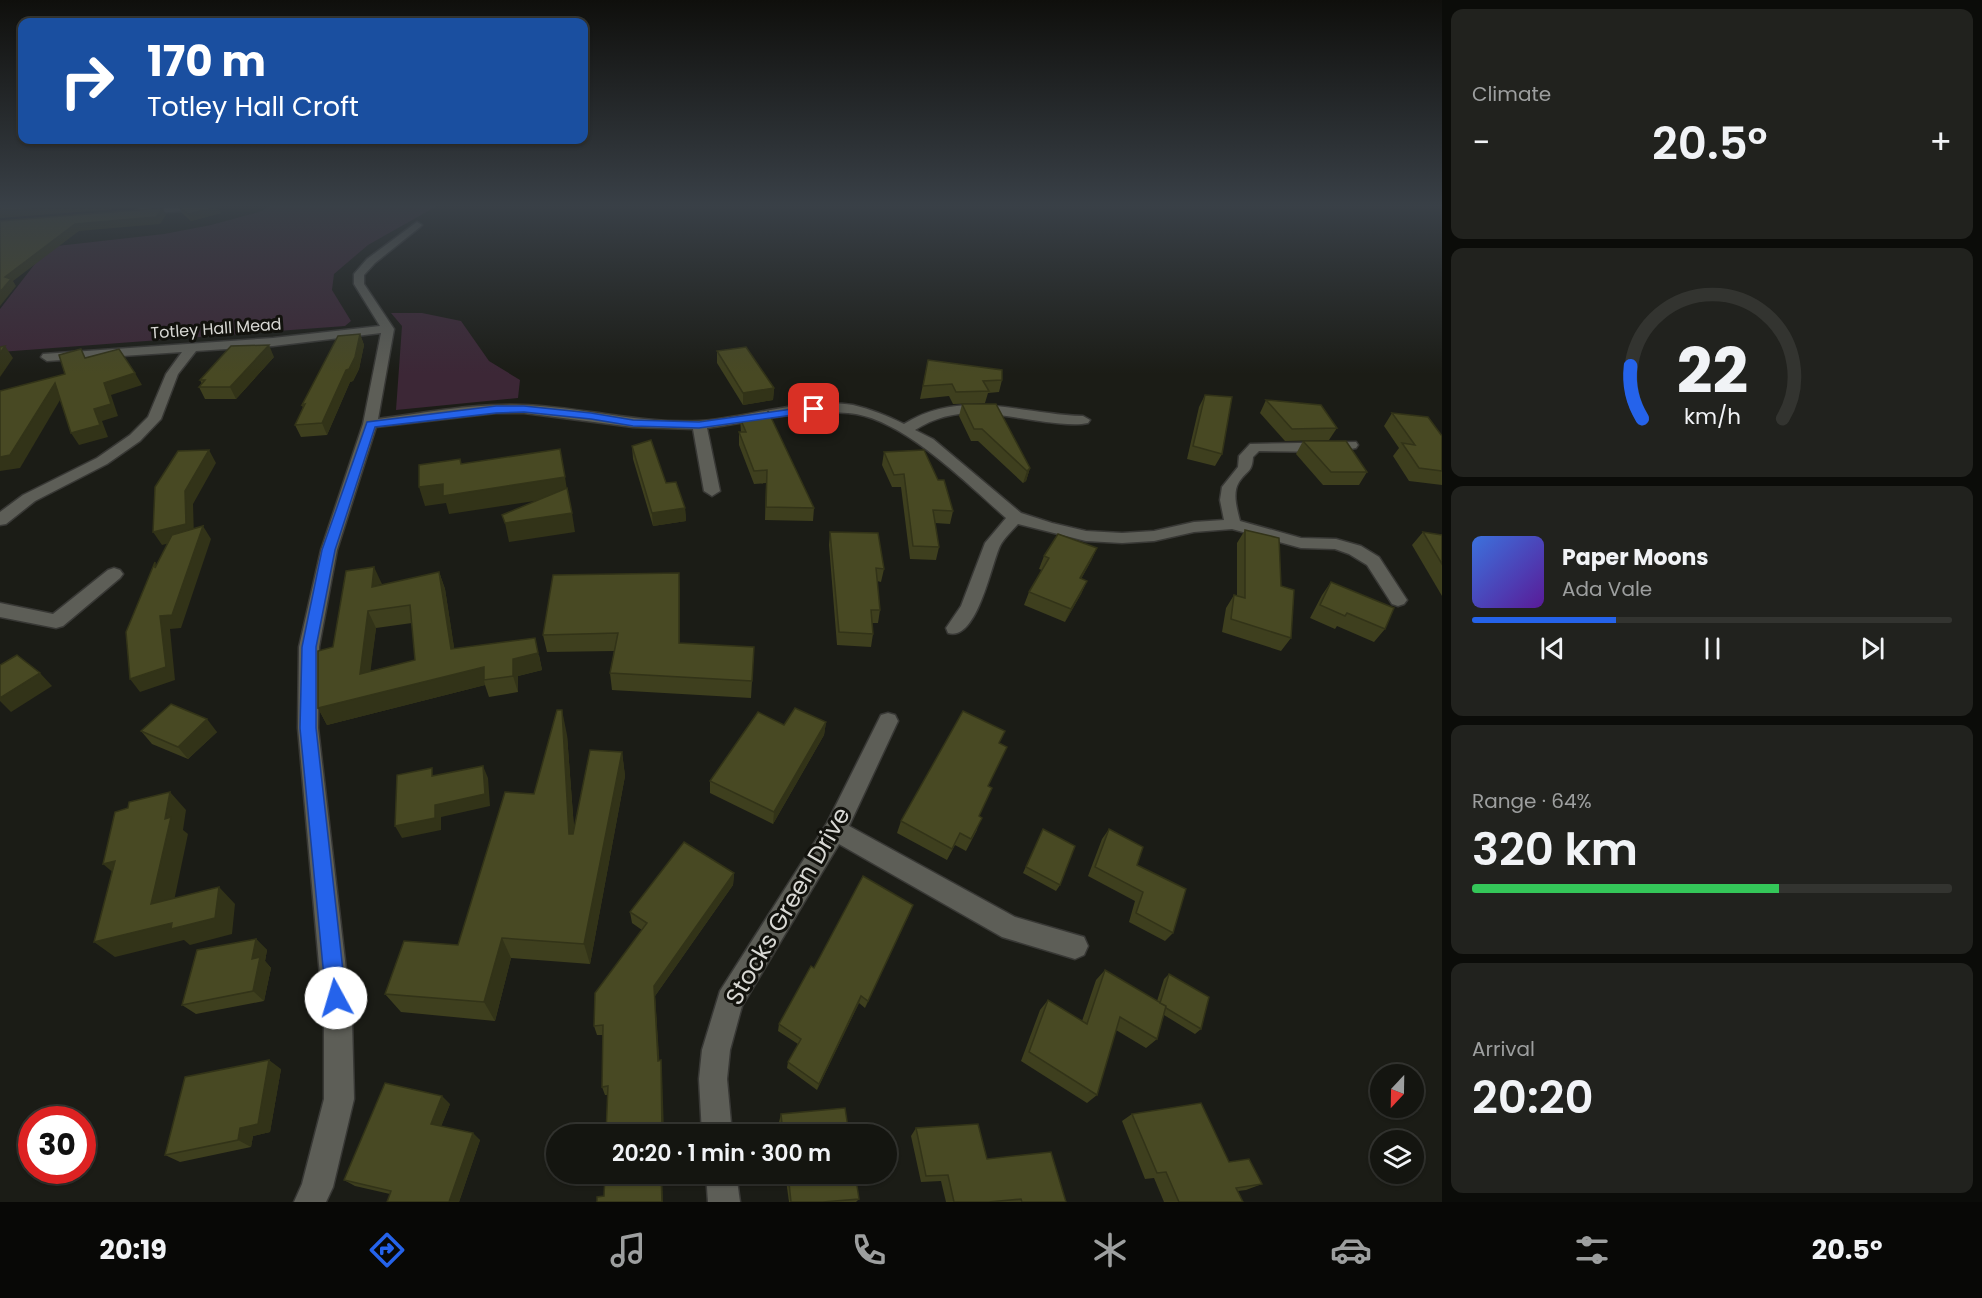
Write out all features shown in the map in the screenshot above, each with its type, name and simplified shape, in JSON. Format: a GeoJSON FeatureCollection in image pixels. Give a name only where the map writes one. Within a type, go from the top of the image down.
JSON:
{"type":"FeatureCollection","features":[{"type":"Feature","properties":{"kind":"street"},"geometry":{"type":"LineString","coordinates":[[310,1202],[317,1187],[339,1088],[338,1021],[308,728],[309,647],[329,550],[370,424],[388,329],[359,284],[359,274],[370,262]]}},
{"type":"Feature","properties":{"kind":"street","name":"Totley Hall Mead"},"geometry":{"type":"LineString","coordinates":[[47,357],[273,342],[388,329]]}},
{"type":"Feature","properties":{"kind":"street"},"geometry":{"type":"LineString","coordinates":[[3,514],[50,486],[102,461],[142,433],[154,419],[172,374],[194,346]]}},
{"type":"Feature","properties":{"kind":"street"},"geometry":{"type":"LineString","coordinates":[[370,424],[524,409],[581,414],[633,423],[699,425],[814,409],[838,408],[862,412],[906,429],[928,442],[1014,517],[1086,536],[1122,538],[1233,524],[1269,536],[1301,543],[1336,544],[1355,550],[1372,561],[1398,600]]}},
{"type":"Feature","properties":{"kind":"street"},"geometry":{"type":"LineString","coordinates":[[906,429],[919,418],[929,414],[940,410],[961,408],[996,410],[1057,421],[1083,420]]}},
{"type":"Feature","properties":{"kind":"street"},"geometry":{"type":"LineString","coordinates":[[699,425],[712,491]]}},
{"type":"Feature","properties":{"kind":"street"},"geometry":{"type":"LineString","coordinates":[[1233,524],[1228,507],[1227,490],[1235,475],[1245,468],[1246,456],[1255,447],[1335,448],[1351,445]]}},
{"type":"Feature","properties":{"kind":"street"},"geometry":{"type":"LineString","coordinates":[[955,628],[969,608],[993,543],[1014,517]]}},
{"type":"Feature","properties":{"kind":"street"},"geometry":{"type":"LineString","coordinates":[[0,610],[56,621],[114,573]]}},
{"type":"Feature","properties":{"kind":"street","name":"Stocks Green Drive"},"geometry":{"type":"LineString","coordinates":[[716,1124],[713,1079],[716,1050],[730,1002],[835,830],[888,721]]}},
{"type":"Feature","properties":{"kind":"street"},"geometry":{"type":"LineString","coordinates":[[835,830],[1000,922],[1035,936],[1075,946]]}},
{"type":"Feature","properties":{"kind":"street"},"geometry":{"type":"LineString","coordinates":[[722,1184],[724,1202]]}},
{"type":"Feature","properties":{"kind":"shaded area"},"geometry":{"type":"Polygon","coordinates":[[[36,262],[348,262],[334,274],[332,290],[351,321],[345,326],[0,352],[0,309],[36,262]]]}},
{"type":"Feature","properties":{"kind":"shaded area"},"geometry":{"type":"Polygon","coordinates":[[[391,313],[422,313],[461,321],[489,361],[520,380],[518,398],[396,410],[402,326],[391,313]]]}},
{"type":"Feature","properties":{"kind":"building"},"geometry":{"type":"Polygon","coordinates":[[[0,262],[25,262],[5,277],[11,279],[0,292],[0,262]]]}},
{"type":"Feature","properties":{"kind":"building"},"geometry":{"type":"Polygon","coordinates":[[[360,334],[355,357],[349,369],[346,370],[322,423],[295,425],[305,404],[302,405],[338,336],[360,334]]]}},
{"type":"Feature","properties":{"kind":"building"},"geometry":{"type":"Polygon","coordinates":[[[269,345],[230,387],[199,387],[205,380],[200,380],[231,346],[269,345]]]}},
{"type":"Feature","properties":{"kind":"building"},"geometry":{"type":"Polygon","coordinates":[[[746,347],[774,388],[743,393],[717,351],[746,347]]]}},
{"type":"Feature","properties":{"kind":"building"},"geometry":{"type":"Polygon","coordinates":[[[81,349],[85,358],[119,349],[135,373],[104,383],[111,404],[94,409],[100,425],[71,433],[55,383],[10,455],[0,457],[0,391],[65,374],[59,355],[81,349]]]}},
{"type":"Feature","properties":{"kind":"building"},"geometry":{"type":"Polygon","coordinates":[[[928,360],[1002,370],[1002,380],[983,381],[989,391],[956,392],[952,384],[923,386],[928,360]]]}},
{"type":"Feature","properties":{"kind":"building"},"geometry":{"type":"Polygon","coordinates":[[[1205,395],[1232,397],[1222,454],[1193,446],[1205,395]]]}},
{"type":"Feature","properties":{"kind":"building"},"geometry":{"type":"Polygon","coordinates":[[[1266,400],[1321,405],[1337,428],[1292,429],[1266,400]]]}},
{"type":"Feature","properties":{"kind":"building"},"geometry":{"type":"Polygon","coordinates":[[[962,404],[996,404],[1030,468],[1027,471],[982,429],[974,429],[962,404]]]}},
{"type":"Feature","properties":{"kind":"building"},"geometry":{"type":"Polygon","coordinates":[[[768,411],[814,508],[766,507],[767,470],[754,471],[739,432],[746,432],[740,418],[768,415],[768,411]]]}},
{"type":"Feature","properties":{"kind":"building"},"geometry":{"type":"Polygon","coordinates":[[[1392,413],[1428,417],[1442,436],[1442,471],[1419,468],[1402,443],[1415,445],[1392,413]]]}},
{"type":"Feature","properties":{"kind":"building"},"geometry":{"type":"Polygon","coordinates":[[[651,440],[666,483],[676,482],[685,508],[652,513],[632,446],[651,440]]]}},
{"type":"Feature","properties":{"kind":"building"},"geometry":{"type":"Polygon","coordinates":[[[1303,441],[1346,441],[1367,472],[1331,472],[1303,441]]]}},
{"type":"Feature","properties":{"kind":"building"},"geometry":{"type":"Polygon","coordinates":[[[560,449],[565,477],[443,496],[443,484],[419,487],[419,465],[460,459],[461,464],[560,449]]]}},
{"type":"Feature","properties":{"kind":"building"},"geometry":{"type":"Polygon","coordinates":[[[209,450],[185,491],[186,524],[153,532],[155,487],[178,451],[209,450]]]}},
{"type":"Feature","properties":{"kind":"building"},"geometry":{"type":"Polygon","coordinates":[[[924,450],[938,480],[944,480],[953,511],[933,510],[939,547],[913,546],[904,474],[894,475],[884,452],[924,450]]]}},
{"type":"Feature","properties":{"kind":"building"},"geometry":{"type":"Polygon","coordinates":[[[567,488],[572,513],[505,523],[502,515],[567,488]]]}},
{"type":"Feature","properties":{"kind":"building"},"geometry":{"type":"Polygon","coordinates":[[[203,526],[172,615],[160,616],[166,667],[130,679],[126,632],[155,562],[155,568],[172,535],[203,526]]]}},
{"type":"Feature","properties":{"kind":"building"},"geometry":{"type":"Polygon","coordinates":[[[1245,530],[1279,538],[1281,586],[1294,590],[1291,638],[1231,619],[1234,595],[1245,598],[1245,530]]]}},
{"type":"Feature","properties":{"kind":"building"},"geometry":{"type":"Polygon","coordinates":[[[830,532],[878,533],[884,569],[876,568],[880,610],[871,610],[873,634],[839,632],[830,532]]]}},
{"type":"Feature","properties":{"kind":"building"},"geometry":{"type":"Polygon","coordinates":[[[1423,532],[1442,535],[1442,564],[1423,532]]]}},
{"type":"Feature","properties":{"kind":"building"},"geometry":{"type":"Polygon","coordinates":[[[1058,534],[1097,548],[1080,578],[1087,581],[1071,609],[1029,592],[1049,558],[1044,556],[1058,534]]]}},
{"type":"Feature","properties":{"kind":"building"},"geometry":{"type":"Polygon","coordinates":[[[374,567],[372,587],[439,572],[451,649],[535,638],[538,653],[513,659],[513,676],[484,680],[484,667],[318,708],[318,651],[333,647],[346,571],[374,567]],[[410,605],[368,611],[360,674],[415,660],[410,605]]]}},
{"type":"Feature","properties":{"kind":"building"},"geometry":{"type":"Polygon","coordinates":[[[679,573],[679,643],[754,647],[752,681],[610,673],[618,633],[543,635],[553,575],[679,573]]]}},
{"type":"Feature","properties":{"kind":"building"},"geometry":{"type":"Polygon","coordinates":[[[1331,582],[1394,608],[1385,629],[1347,613],[1345,616],[1320,605],[1331,582]]]}},
{"type":"Feature","properties":{"kind":"building"},"geometry":{"type":"Polygon","coordinates":[[[17,655],[40,673],[0,698],[0,665],[17,655]]]}},
{"type":"Feature","properties":{"kind":"building"},"geometry":{"type":"Polygon","coordinates":[[[171,704],[207,719],[178,747],[141,731],[171,704]]]}},
{"type":"Feature","properties":{"kind":"building"},"geometry":{"type":"Polygon","coordinates":[[[795,708],[826,722],[774,812],[710,781],[758,712],[784,725],[795,708]]]}},
{"type":"Feature","properties":{"kind":"building"},"geometry":{"type":"Polygon","coordinates":[[[557,710],[562,710],[569,834],[573,834],[590,750],[622,752],[584,944],[502,938],[484,1002],[385,994],[404,941],[458,945],[505,792],[534,794],[557,710]]]}},
{"type":"Feature","properties":{"kind":"building"},"geometry":{"type":"Polygon","coordinates":[[[963,711],[1005,731],[999,743],[1007,747],[988,786],[992,788],[979,816],[982,818],[971,839],[960,833],[952,849],[901,821],[963,711]]]}},
{"type":"Feature","properties":{"kind":"building"},"geometry":{"type":"Polygon","coordinates":[[[483,766],[485,794],[435,805],[435,818],[395,826],[397,775],[432,768],[432,776],[483,766]]]}},
{"type":"Feature","properties":{"kind":"building"},"geometry":{"type":"Polygon","coordinates":[[[170,792],[165,819],[171,817],[151,904],[219,887],[215,918],[171,929],[172,923],[94,942],[115,861],[103,864],[115,812],[128,808],[129,802],[170,792]]]}},
{"type":"Feature","properties":{"kind":"building"},"geometry":{"type":"Polygon","coordinates":[[[1043,829],[1075,846],[1060,885],[1026,867],[1043,829]]]}},
{"type":"Feature","properties":{"kind":"building"},"geometry":{"type":"Polygon","coordinates":[[[1109,829],[1143,847],[1137,865],[1186,889],[1173,933],[1136,913],[1143,892],[1095,867],[1109,829]]]}},
{"type":"Feature","properties":{"kind":"building"},"geometry":{"type":"Polygon","coordinates":[[[684,842],[734,873],[654,986],[658,1061],[661,1060],[662,1124],[606,1124],[608,1086],[602,1087],[603,1025],[594,1026],[595,993],[647,923],[630,912],[684,842]]]}},
{"type":"Feature","properties":{"kind":"building"},"geometry":{"type":"Polygon","coordinates":[[[863,876],[913,905],[868,1001],[861,996],[819,1084],[788,1062],[801,1039],[779,1024],[811,966],[814,968],[863,876]]]}},
{"type":"Feature","properties":{"kind":"building"},"geometry":{"type":"Polygon","coordinates":[[[256,939],[252,959],[260,957],[253,991],[182,1005],[197,950],[256,939]]]}},
{"type":"Feature","properties":{"kind":"building"},"geometry":{"type":"Polygon","coordinates":[[[1105,970],[1166,1006],[1157,1039],[1120,1017],[1097,1095],[1029,1052],[1048,1000],[1087,1024],[1105,970]]]}},
{"type":"Feature","properties":{"kind":"building"},"geometry":{"type":"Polygon","coordinates":[[[1169,974],[1209,997],[1201,1029],[1160,1003],[1169,974]]]}},
{"type":"Feature","properties":{"kind":"building"},"geometry":{"type":"Polygon","coordinates":[[[269,1060],[258,1124],[240,1128],[238,1140],[165,1155],[185,1077],[269,1060]]]}},
{"type":"Feature","properties":{"kind":"building"},"geometry":{"type":"Polygon","coordinates":[[[385,1083],[442,1096],[431,1124],[473,1133],[449,1202],[387,1202],[391,1191],[344,1180],[385,1083]]]}},
{"type":"Feature","properties":{"kind":"building"},"geometry":{"type":"Polygon","coordinates":[[[1201,1103],[1229,1162],[1249,1159],[1262,1184],[1236,1188],[1243,1202],[1179,1202],[1166,1172],[1157,1173],[1132,1114],[1201,1103]]]}},
{"type":"Feature","properties":{"kind":"building"},"geometry":{"type":"Polygon","coordinates":[[[845,1108],[847,1124],[782,1124],[781,1114],[845,1108]]]}},
{"type":"Feature","properties":{"kind":"building"},"geometry":{"type":"Polygon","coordinates":[[[978,1124],[987,1159],[1051,1152],[1066,1202],[1022,1202],[1021,1199],[954,1202],[948,1175],[926,1176],[916,1128],[978,1124]]]}},
{"type":"Feature","properties":{"kind":"building"},"geometry":{"type":"Polygon","coordinates":[[[605,1184],[661,1184],[662,1202],[597,1202],[597,1197],[604,1196],[605,1184]]]}},
{"type":"Feature","properties":{"kind":"building"},"geometry":{"type":"Polygon","coordinates":[[[789,1184],[857,1184],[859,1199],[791,1202],[789,1184]]]}},
{"type":"Feature","properties":{"kind":"route"},"geometry":{"type":"LineString","coordinates":[[336,998],[308,728],[309,647],[329,550],[370,424],[524,409],[633,423],[699,425],[814,409]]}}]}
